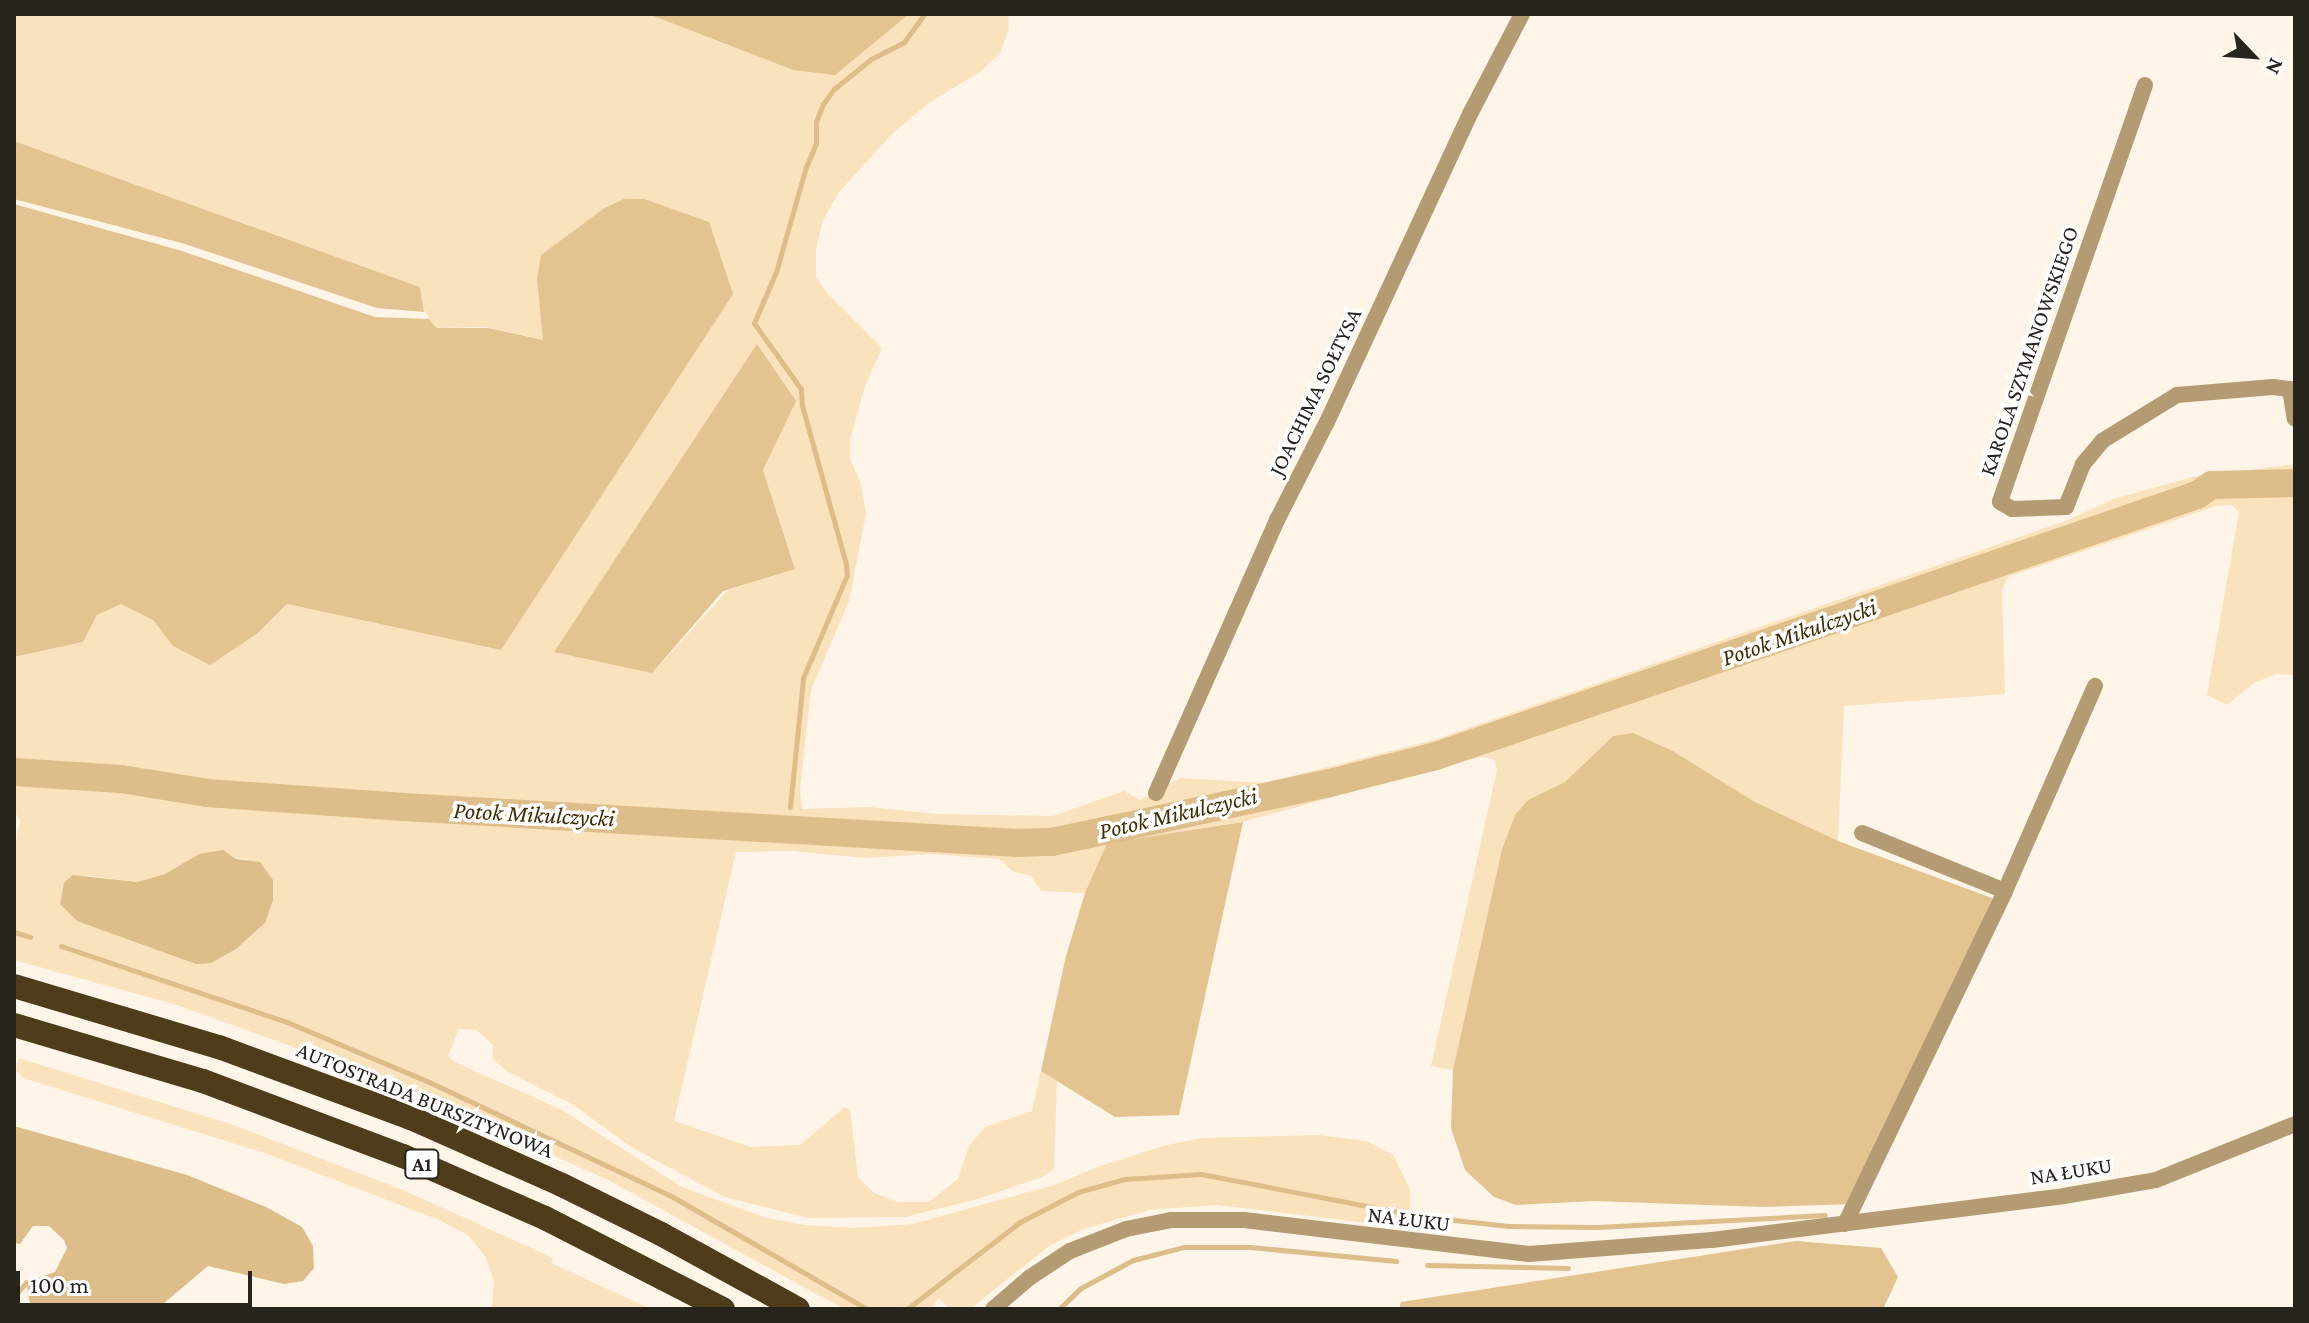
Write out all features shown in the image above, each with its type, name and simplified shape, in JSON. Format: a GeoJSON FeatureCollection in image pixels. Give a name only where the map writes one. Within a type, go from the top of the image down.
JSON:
{"type":"FeatureCollection","features":[{"type":"Feature","properties":{"kind":"highway","name":"AUTOSTRADA BURSZTYNOWA"},"geometry":{"type":"LineString","coordinates":[[14,986],[219,1047],[411,1118],[590,1199],[798,1309]]}},
{"type":"Feature","properties":{"kind":"highway","name":"A1"},"geometry":{"type":"LineString","coordinates":[[14,1025],[203,1081],[403,1156],[545,1218],[723,1309]]}},
{"type":"Feature","properties":{"kind":"street","name":"JOACHIMA SOŁTYSA"},"geometry":{"type":"LineString","coordinates":[[1156,793],[1277,520],[1327,422],[1470,114],[1522,14]]}},
{"type":"Feature","properties":{"kind":"street","name":"KAROLA SZYMANOWSKIEGO"},"geometry":{"type":"LineString","coordinates":[[2145,85],[2000,502],[2012,509],[2066,507],[2083,464],[2102,441],[2177,395],[2273,387],[2290,389],[2295,419]]}},
{"type":"Feature","properties":{"kind":"street"},"geometry":{"type":"LineString","coordinates":[[1845,1224],[2005,891],[2095,686]]}},
{"type":"Feature","properties":{"kind":"street"},"geometry":{"type":"LineString","coordinates":[[1862,833],[2005,891]]}},
{"type":"Feature","properties":{"kind":"street","name":"NA ŁUKU"},"geometry":{"type":"LineString","coordinates":[[993,1309],[1029,1278],[1070,1251],[1126,1229],[1172,1220],[1244,1220],[1529,1254],[1723,1239],[2064,1196],[2156,1180],[2295,1124]]}},
{"type":"Feature","properties":{"kind":"shaded area"},"geometry":{"type":"Polygon","coordinates":[[[14,14],[648,14],[793,70],[909,14],[1008,14],[1009,29],[1000,53],[980,72],[930,102],[893,133],[839,192],[823,220],[816,249],[816,277],[828,294],[882,348],[865,386],[850,440],[850,458],[861,484],[866,514],[849,601],[811,690],[800,788],[802,809],[870,807],[937,814],[1053,816],[1124,791],[1140,800],[1180,778],[1265,783],[1434,740],[2068,520],[2113,499],[2193,477],[2295,464],[2295,675],[2276,674],[2254,683],[2227,705],[2207,695],[2239,512],[2231,505],[2216,506],[2008,577],[2002,590],[2005,694],[1844,706],[1838,841],[1755,802],[1673,751],[1633,733],[1613,736],[1565,782],[1528,800],[1515,815],[1502,849],[1453,1070],[1431,1066],[1497,770],[1495,760],[1484,757],[1466,760],[1243,822],[1107,843],[1085,893],[1041,891],[1031,876],[1012,871],[999,859],[929,854],[865,858],[792,851],[736,852],[674,1121],[751,1147],[800,1145],[845,1107],[850,1110],[858,1177],[874,1193],[898,1202],[929,1202],[958,1179],[969,1146],[985,1127],[1032,1111],[1041,1071],[1057,1081],[1054,1169],[1042,1177],[978,1199],[905,1217],[808,1218],[725,1197],[631,1147],[572,1104],[507,1071],[493,1059],[493,1045],[477,1030],[459,1029],[448,1056],[455,1062],[562,1110],[682,1187],[767,1218],[805,1225],[854,1228],[912,1224],[1058,1184],[1097,1167],[1167,1145],[1203,1138],[1318,1135],[1367,1141],[1393,1155],[1410,1189],[1410,1217],[1401,1227],[1217,1205],[1149,1210],[1084,1229],[1049,1246],[970,1309],[950,1309],[938,1298],[932,1309],[844,1309],[610,1181],[391,1082],[177,1005],[14,960],[14,851],[20,820],[14,811],[14,657],[83,642],[97,615],[121,604],[153,620],[173,646],[258,633],[287,604],[501,650],[603,209],[541,255],[537,278],[544,340],[485,327],[435,328],[424,310],[420,287],[14,141],[14,14]],[[795,401],[652,673],[728,590],[795,568],[763,470],[795,401]],[[199,854],[165,874],[137,882],[83,875],[211,963],[236,949],[265,923],[247,859],[199,854]]]}},
{"type":"Feature","properties":{"kind":"shaded area"},"geometry":{"type":"Polygon","coordinates":[[[648,14],[909,14],[835,75],[793,70],[648,14]]]}},
{"type":"Feature","properties":{"kind":"shaded area"},"geometry":{"type":"Polygon","coordinates":[[[14,141],[420,287],[424,312],[377,308],[185,244],[14,199],[14,141]]]}},
{"type":"Feature","properties":{"kind":"shaded area"},"geometry":{"type":"Polygon","coordinates":[[[624,199],[644,199],[709,222],[733,294],[501,650],[287,604],[258,633],[210,665],[173,646],[153,620],[121,604],[97,615],[83,642],[14,657],[14,204],[182,251],[375,317],[429,319],[436,328],[488,328],[543,340],[537,278],[541,255],[603,209],[624,199]]]}},
{"type":"Feature","properties":{"kind":"shaded area"},"geometry":{"type":"Polygon","coordinates":[[[757,344],[796,401],[763,470],[795,569],[723,591],[652,673],[554,652],[757,344]]]}},
{"type":"Feature","properties":{"kind":"shaded area"},"geometry":{"type":"Polygon","coordinates":[[[1633,733],[1673,751],[1755,802],[1838,841],[2000,901],[1855,1204],[1763,1207],[1594,1201],[1516,1205],[1494,1197],[1465,1170],[1451,1128],[1453,1070],[1502,849],[1515,815],[1528,800],[1565,782],[1613,736],[1633,733]]]}},
{"type":"Feature","properties":{"kind":"shaded area"},"geometry":{"type":"Polygon","coordinates":[[[1243,822],[1179,1115],[1115,1117],[1041,1071],[1066,956],[1085,893],[1107,843],[1243,822]]]}},
{"type":"Feature","properties":{"kind":"shaded area"},"geometry":{"type":"Polygon","coordinates":[[[223,850],[236,859],[260,862],[273,880],[273,900],[265,923],[236,949],[211,963],[196,964],[77,921],[60,904],[64,883],[73,875],[137,882],[165,874],[199,854],[223,850]]]}},
{"type":"Feature","properties":{"kind":"shaded area"},"geometry":{"type":"Polygon","coordinates":[[[19,1058],[233,1125],[403,1190],[553,1258],[551,1263],[651,1309],[492,1309],[494,1280],[485,1256],[468,1235],[437,1219],[262,1152],[23,1078],[16,1070],[19,1058]]]}},
{"type":"Feature","properties":{"kind":"shaded area"},"geometry":{"type":"Polygon","coordinates":[[[14,1126],[187,1175],[266,1207],[302,1227],[313,1246],[314,1268],[303,1281],[284,1284],[208,1266],[157,1309],[31,1309],[26,1282],[55,1272],[67,1248],[64,1240],[49,1226],[33,1226],[20,1244],[14,1243],[14,1126]]]}},
{"type":"Feature","properties":{"kind":"shaded area"},"geometry":{"type":"Polygon","coordinates":[[[1796,1241],[1881,1248],[1898,1277],[1883,1309],[1399,1309],[1401,1302],[1796,1241]]]}},
{"type":"Feature","properties":{"kind":"waterway"},"geometry":{"type":"LineString","coordinates":[[790,807],[803,678],[847,575],[802,405],[801,389],[754,323],[776,272],[806,167],[816,143],[816,122],[823,104],[834,89],[871,59],[904,42],[924,14]]}},
{"type":"Feature","properties":{"kind":"waterway","name":"Potok Mikulczycki"},"geometry":{"type":"LineString","coordinates":[[14,772],[121,779],[207,793],[404,807],[1017,843],[1052,842],[1330,783],[1436,756],[2197,495],[2212,485],[2295,483]]}},
{"type":"Feature","properties":{"kind":"waterway"},"geometry":{"type":"LineString","coordinates":[[787,829],[788,822]]}},
{"type":"Feature","properties":{"kind":"waterway"},"geometry":{"type":"LineString","coordinates":[[14,932],[30,937]]}},
{"type":"Feature","properties":{"kind":"waterway"},"geometry":{"type":"LineString","coordinates":[[61,946],[287,1022],[429,1082],[673,1197],[867,1309]]}},
{"type":"Feature","properties":{"kind":"waterway"},"geometry":{"type":"LineString","coordinates":[[907,1309],[1020,1222],[1078,1192],[1125,1179],[1201,1174],[1399,1212]]}},
{"type":"Feature","properties":{"kind":"waterway"},"geometry":{"type":"LineString","coordinates":[[1436,1218],[1509,1226],[1598,1227],[1825,1215]]}},
{"type":"Feature","properties":{"kind":"waterway"},"geometry":{"type":"LineString","coordinates":[[1059,1309],[1081,1288],[1133,1260],[1184,1247],[1250,1247],[1396,1261]]}},
{"type":"Feature","properties":{"kind":"waterway"},"geometry":{"type":"LineString","coordinates":[[1427,1265],[1568,1268]]}},
{"type":"Feature","properties":{"kind":"waterway"},"geometry":{"type":"LineString","coordinates":[[14,1297],[26,1282]]}}]}
